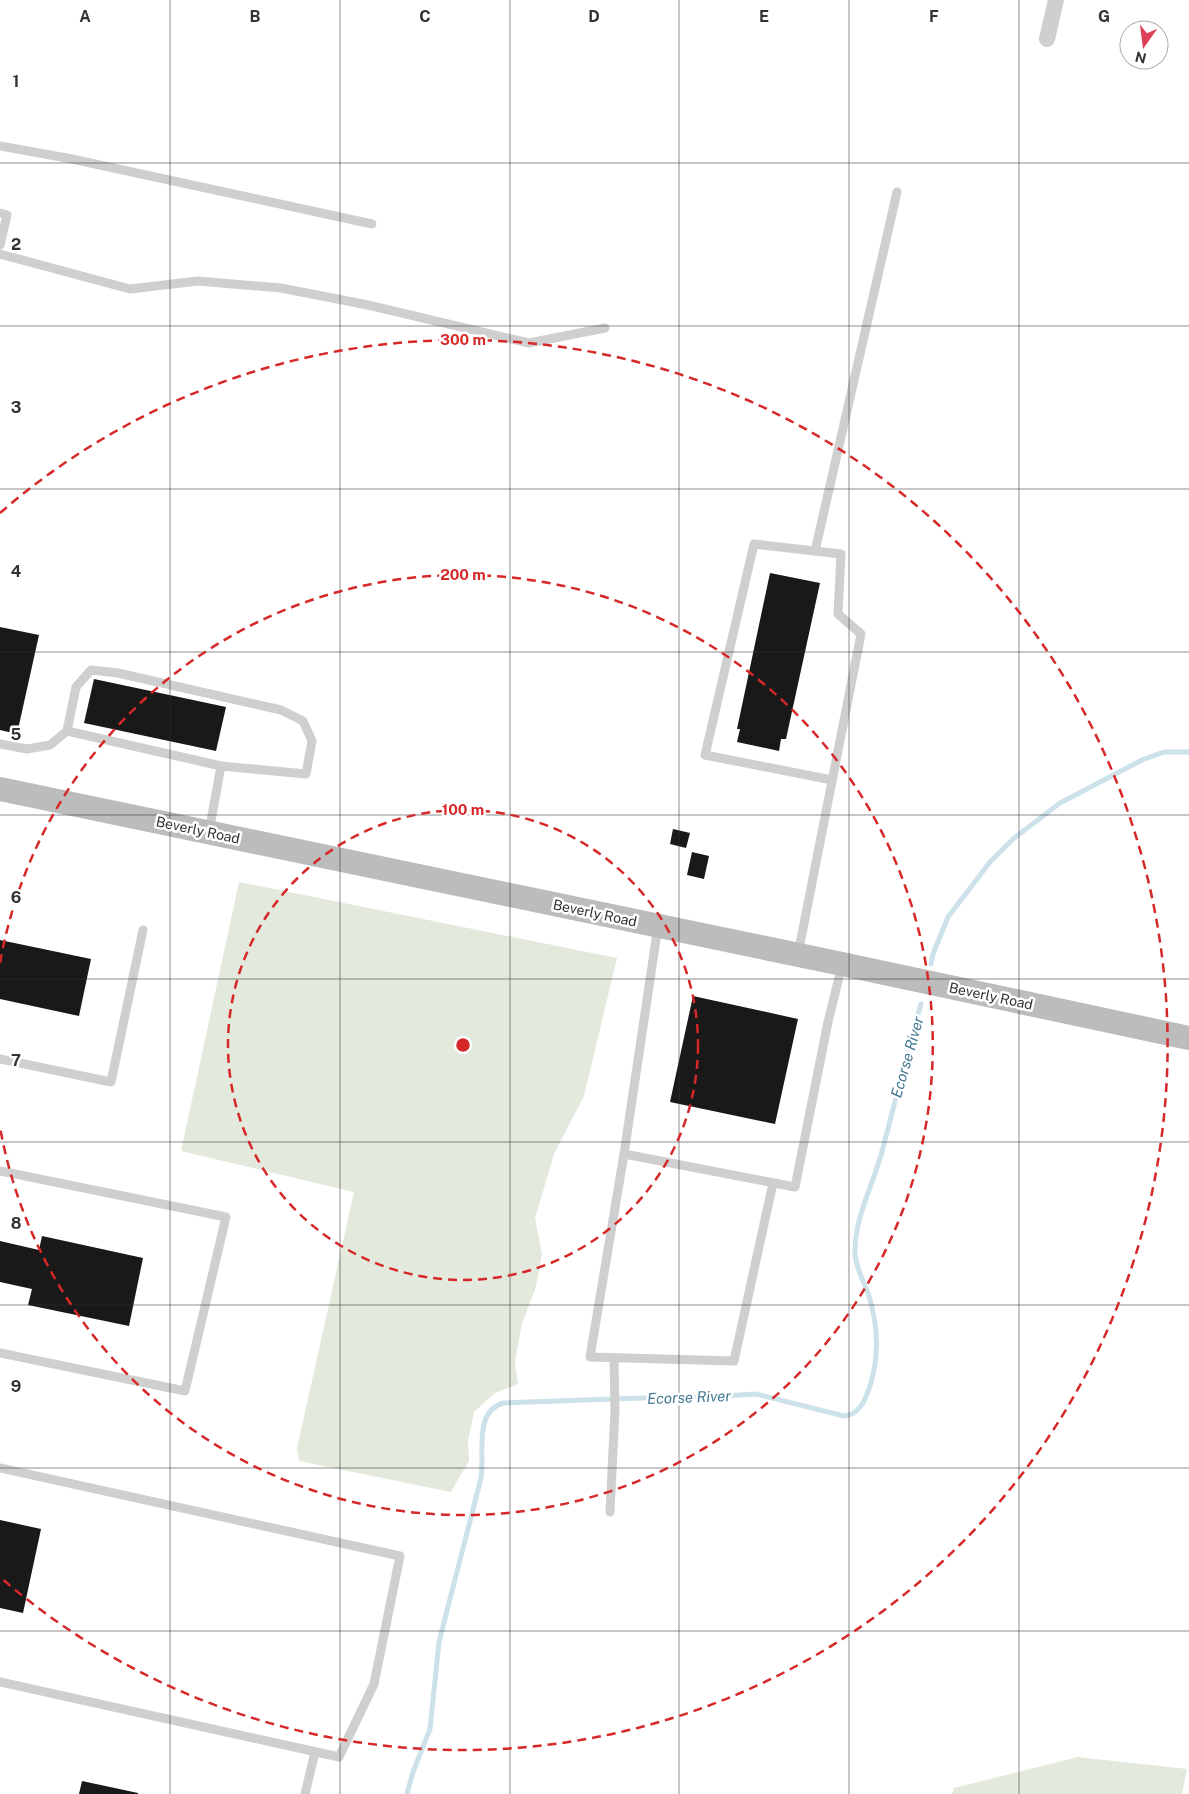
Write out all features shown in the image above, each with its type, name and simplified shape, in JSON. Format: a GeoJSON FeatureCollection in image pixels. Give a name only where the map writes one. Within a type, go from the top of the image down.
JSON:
{"type":"FeatureCollection","features":[{"type":"Feature","properties":{"kind":"street"},"geometry":{"type":"LineString","coordinates":[[1047,39],[1056,0]]}},
{"type":"Feature","properties":{"kind":"street","name":"Beverly Road"},"geometry":{"type":"LineString","coordinates":[[0,789],[1189,1038]]}},
{"type":"Feature","properties":{"kind":"lane"},"geometry":{"type":"LineString","coordinates":[[0,146],[72,159],[372,224]]}},
{"type":"Feature","properties":{"kind":"lane"},"geometry":{"type":"LineString","coordinates":[[815,551],[897,192]]}},
{"type":"Feature","properties":{"kind":"lane"},"geometry":{"type":"LineString","coordinates":[[0,213],[7,214],[0,245]]}},
{"type":"Feature","properties":{"kind":"lane"},"geometry":{"type":"LineString","coordinates":[[0,254],[130,289],[198,281],[281,288],[368,304],[529,343],[605,328]]}},
{"type":"Feature","properties":{"kind":"lane"},"geometry":{"type":"LineString","coordinates":[[798,955],[861,634],[838,614],[841,554],[754,544],[705,755],[832,780]]}},
{"type":"Feature","properties":{"kind":"lane"},"geometry":{"type":"LineString","coordinates":[[0,744],[27,749],[50,745],[67,731],[76,688],[90,670],[118,673],[281,710],[303,721],[312,741],[306,774],[221,766],[67,731]]}},
{"type":"Feature","properties":{"kind":"lane"},"geometry":{"type":"LineString","coordinates":[[209,833],[221,766]]}},
{"type":"Feature","properties":{"kind":"lane"},"geometry":{"type":"LineString","coordinates":[[658,926],[624,1154],[590,1357],[734,1361],[773,1183]]}},
{"type":"Feature","properties":{"kind":"lane"},"geometry":{"type":"LineString","coordinates":[[0,1059],[111,1082],[144,930]]}},
{"type":"Feature","properties":{"kind":"lane"},"geometry":{"type":"LineString","coordinates":[[624,1154],[796,1187],[828,1022],[842,964]]}},
{"type":"Feature","properties":{"kind":"lane"},"geometry":{"type":"LineString","coordinates":[[0,1171],[226,1217],[185,1391],[0,1353]]}},
{"type":"Feature","properties":{"kind":"lane"},"geometry":{"type":"LineString","coordinates":[[610,1512],[616,1385],[614,1358]]}},
{"type":"Feature","properties":{"kind":"lane"},"geometry":{"type":"LineString","coordinates":[[0,1468],[400,1556],[374,1684],[338,1757],[0,1682]]}},
{"type":"Feature","properties":{"kind":"lane"},"geometry":{"type":"LineString","coordinates":[[306,1794],[316,1752]]}},
{"type":"Feature","properties":{"kind":"shaded area"},"geometry":{"type":"Polygon","coordinates":[[[239,882],[617,958],[584,1096],[554,1154],[535,1218],[542,1254],[536,1287],[522,1323],[515,1362],[518,1384],[495,1393],[474,1412],[468,1441],[469,1461],[451,1492],[299,1461],[297,1448],[354,1192],[181,1151],[239,882]]]}},
{"type":"Feature","properties":{"kind":"shaded area"},"geometry":{"type":"Polygon","coordinates":[[[1078,1757],[1187,1769],[1182,1794],[952,1794],[954,1788],[1078,1757]]]}},
{"type":"Feature","properties":{"kind":"building"},"geometry":{"type":"Polygon","coordinates":[[[770,573],[820,583],[786,739],[781,739],[779,751],[737,742],[740,729],[737,729],[770,573]]]}},
{"type":"Feature","properties":{"kind":"building"},"geometry":{"type":"Polygon","coordinates":[[[0,627],[39,635],[17,734],[0,730],[0,627]]]}},
{"type":"Feature","properties":{"kind":"building"},"geometry":{"type":"Polygon","coordinates":[[[94,679],[226,707],[216,751],[84,723],[94,679]]]}},
{"type":"Feature","properties":{"kind":"building"},"geometry":{"type":"Polygon","coordinates":[[[673,829],[690,833],[686,848],[670,844],[673,829]]]}},
{"type":"Feature","properties":{"kind":"building"},"geometry":{"type":"Polygon","coordinates":[[[692,852],[709,856],[704,879],[687,875],[692,852]]]}},
{"type":"Feature","properties":{"kind":"building"},"geometry":{"type":"Polygon","coordinates":[[[0,940],[91,959],[79,1016],[0,999],[0,940]]]}},
{"type":"Feature","properties":{"kind":"building"},"geometry":{"type":"Polygon","coordinates":[[[693,996],[798,1019],[775,1124],[670,1102],[693,996]]]}},
{"type":"Feature","properties":{"kind":"building"},"geometry":{"type":"Polygon","coordinates":[[[42,1236],[143,1258],[129,1326],[28,1305],[32,1289],[0,1282],[0,1241],[39,1250],[42,1236]]]}},
{"type":"Feature","properties":{"kind":"building"},"geometry":{"type":"Polygon","coordinates":[[[0,1520],[41,1529],[23,1613],[0,1608],[0,1520]]]}},
{"type":"Feature","properties":{"kind":"building"},"geometry":{"type":"Polygon","coordinates":[[[82,1781],[138,1793],[138,1794],[79,1794],[82,1781]]]}},
{"type":"Feature","properties":{"kind":"waterway","name":"Ecorse River"},"geometry":{"type":"LineString","coordinates":[[931,964],[933,954],[948,917],[990,862],[1013,839],[1060,803],[1142,760],[1164,752],[1189,752]]}},
{"type":"Feature","properties":{"kind":"waterway","name":"Ecorse River"},"geometry":{"type":"LineString","coordinates":[[407,1794],[413,1772],[430,1729],[439,1642],[481,1478],[484,1425],[487,1415],[494,1408],[503,1403],[756,1394],[844,1416],[853,1414],[861,1406],[874,1369],[876,1331],[872,1306],[858,1269],[855,1241],[860,1216],[881,1155],[921,1004]]}}]}
